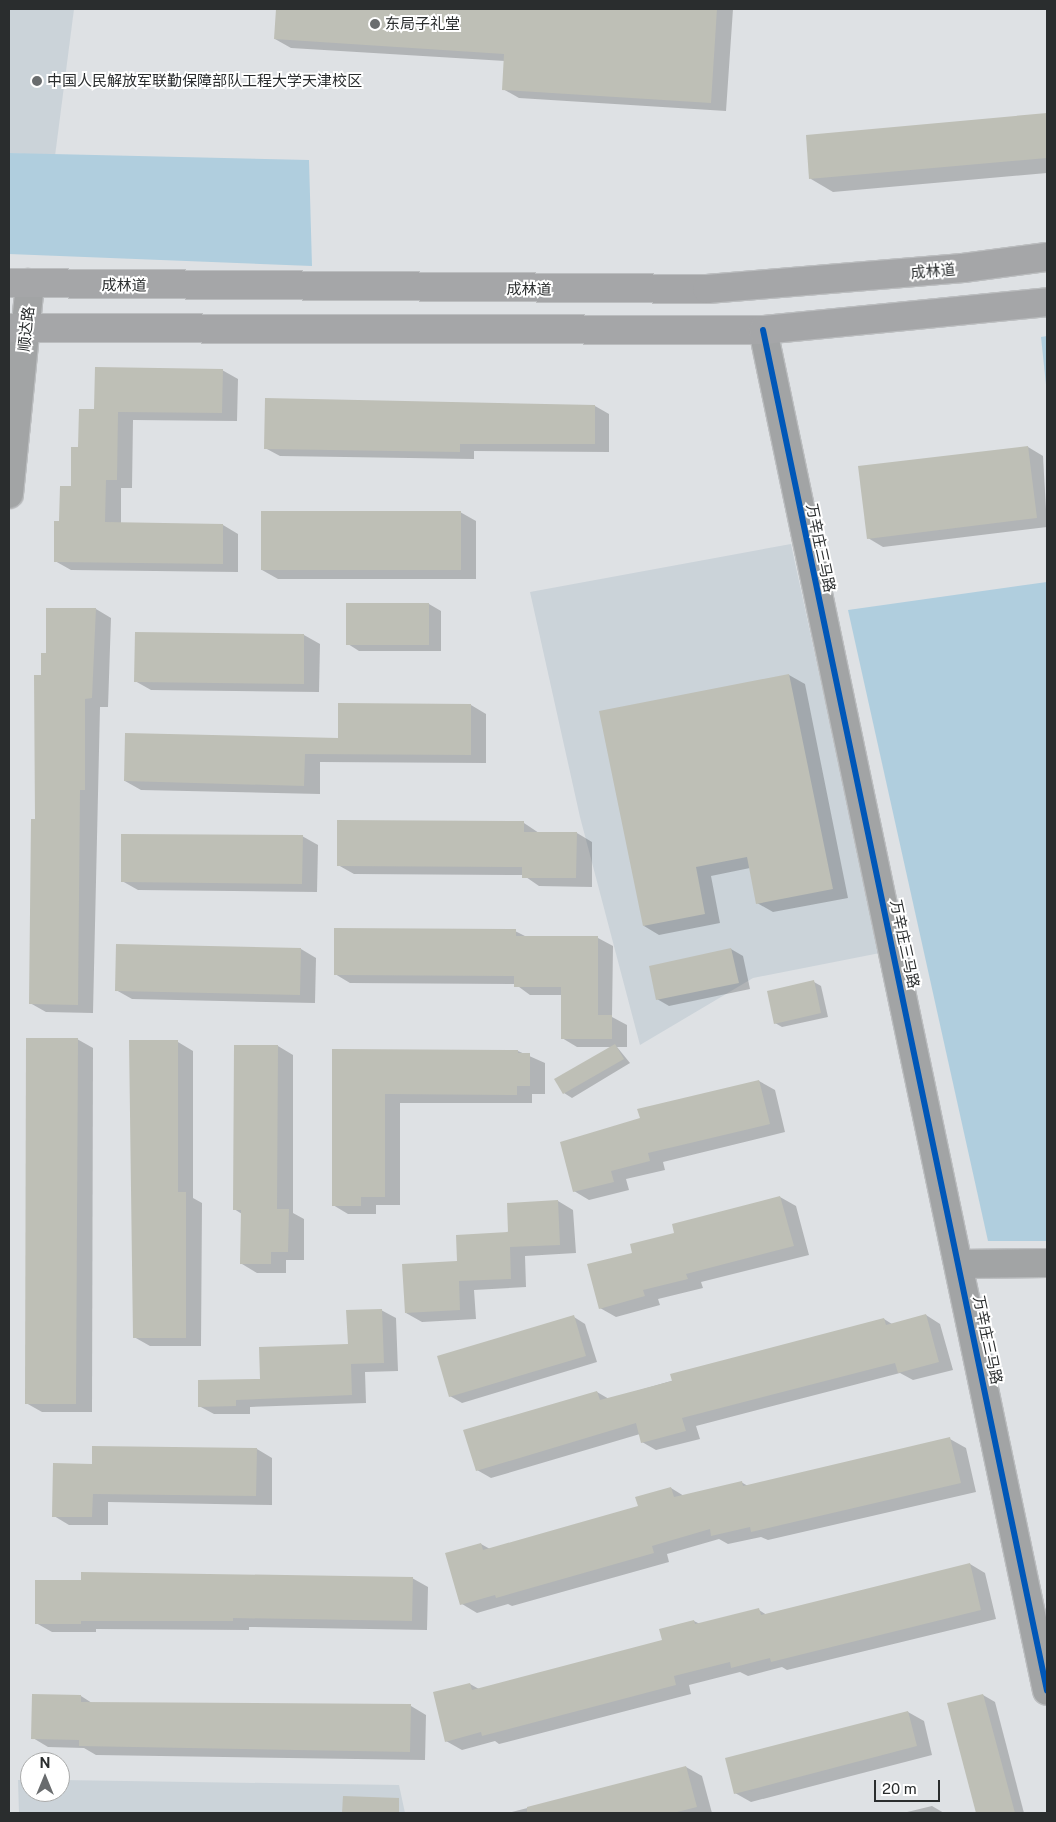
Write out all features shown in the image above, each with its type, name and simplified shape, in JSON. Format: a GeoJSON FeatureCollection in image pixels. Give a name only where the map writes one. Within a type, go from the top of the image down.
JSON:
{"type":"FeatureCollection","features":[{"type":"Feature","properties":{"kind":"main road","name":"成林道"},"geometry":{"type":"LineString","coordinates":[[20,283],[707,289],[963,268],[1047,257]]}},
{"type":"Feature","properties":{"kind":"main road"},"geometry":{"type":"LineString","coordinates":[[18,328],[763,330],[969,312],[1047,302]]}},
{"type":"Feature","properties":{"kind":"street","name":"顺达路"},"geometry":{"type":"LineString","coordinates":[[9,494],[20,283]]}},
{"type":"Feature","properties":{"kind":"street","name":"万辛庄三马路"},"geometry":{"type":"LineString","coordinates":[[763,330],[1047,1691]]}},
{"type":"Feature","properties":{"kind":"street"},"geometry":{"type":"LineString","coordinates":[[959,1264],[1047,1263]]}},
{"type":"Feature","properties":{"kind":"shaded area","name":"中国人民解放军联勤保障部队工程大学天津校区"},"geometry":{"type":"Polygon","coordinates":[[[9,9],[74,9],[55,156],[9,153],[9,9]]]}},
{"type":"Feature","properties":{"kind":"shaded area"},"geometry":{"type":"Polygon","coordinates":[[[9,153],[309,160],[312,266],[9,254],[9,153]]]}},
{"type":"Feature","properties":{"kind":"shaded area"},"geometry":{"type":"Polygon","coordinates":[[[1047,336],[1047,394],[1041,337],[1047,336]]]}},
{"type":"Feature","properties":{"kind":"shaded area"},"geometry":{"type":"Polygon","coordinates":[[[791,544],[880,953],[753,978],[640,1045],[580,817],[530,592],[791,544]]]}},
{"type":"Feature","properties":{"kind":"shaded area"},"geometry":{"type":"Polygon","coordinates":[[[1047,582],[1047,1241],[988,1241],[848,610],[1047,582]]]}},
{"type":"Feature","properties":{"kind":"shaded area"},"geometry":{"type":"Polygon","coordinates":[[[18,1780],[20,1780],[20,1802],[70,1802],[70,1780],[399,1785],[405,1813],[19,1813],[18,1780]]]}},
{"type":"Feature","properties":{"kind":"building"},"geometry":{"type":"Polygon","coordinates":[[[276,9],[717,9],[711,103],[502,90],[504,54],[274,39],[276,9]]]}},
{"type":"Feature","properties":{"kind":"building"},"geometry":{"type":"Polygon","coordinates":[[[1047,113],[1047,158],[809,179],[806,135],[1047,113]]]}},
{"type":"Feature","properties":{"kind":"building"},"geometry":{"type":"Polygon","coordinates":[[[95,367],[223,369],[222,413],[118,412],[117,480],[106,480],[105,522],[223,524],[223,564],[54,562],[54,521],[59,521],[60,486],[71,486],[71,447],[78,447],[79,409],[94,409],[95,367]]]}},
{"type":"Feature","properties":{"kind":"building"},"geometry":{"type":"Polygon","coordinates":[[[265,398],[595,405],[595,444],[460,444],[460,452],[264,449],[265,398]]]}},
{"type":"Feature","properties":{"kind":"building"},"geometry":{"type":"Polygon","coordinates":[[[1028,446],[1037,518],[867,539],[858,466],[1028,446]]]}},
{"type":"Feature","properties":{"kind":"building"},"geometry":{"type":"Polygon","coordinates":[[[261,511],[461,511],[461,570],[261,570],[261,511]]]}},
{"type":"Feature","properties":{"kind":"building"},"geometry":{"type":"Polygon","coordinates":[[[346,603],[429,603],[429,645],[346,645],[346,603]]]}},
{"type":"Feature","properties":{"kind":"building"},"geometry":{"type":"Polygon","coordinates":[[[46,608],[96,608],[92,698],[85,699],[85,790],[80,790],[78,1005],[29,1004],[31,819],[35,819],[34,675],[41,675],[41,653],[46,653],[46,608]]]}},
{"type":"Feature","properties":{"kind":"building"},"geometry":{"type":"Polygon","coordinates":[[[135,632],[304,634],[304,684],[134,682],[135,632]]]}},
{"type":"Feature","properties":{"kind":"building"},"geometry":{"type":"Polygon","coordinates":[[[789,674],[833,889],[756,904],[747,857],[696,867],[705,914],[643,926],[599,711],[789,674]]]}},
{"type":"Feature","properties":{"kind":"building"},"geometry":{"type":"Polygon","coordinates":[[[338,703],[471,704],[471,755],[305,754],[304,786],[124,781],[125,733],[338,738],[338,703]]]}},
{"type":"Feature","properties":{"kind":"building"},"geometry":{"type":"Polygon","coordinates":[[[337,820],[524,821],[524,832],[577,832],[576,878],[522,878],[522,867],[337,866],[337,820]]]}},
{"type":"Feature","properties":{"kind":"building"},"geometry":{"type":"Polygon","coordinates":[[[121,834],[303,835],[302,884],[121,882],[121,834]]]}},
{"type":"Feature","properties":{"kind":"building"},"geometry":{"type":"Polygon","coordinates":[[[334,928],[516,929],[516,936],[598,936],[598,1015],[612,1015],[612,1039],[561,1039],[561,987],[514,987],[514,976],[334,975],[334,928]]]}},
{"type":"Feature","properties":{"kind":"building"},"geometry":{"type":"Polygon","coordinates":[[[116,944],[301,948],[300,995],[115,991],[116,944]]]}},
{"type":"Feature","properties":{"kind":"building"},"geometry":{"type":"Polygon","coordinates":[[[731,948],[739,983],[656,1000],[649,966],[731,948]]]}},
{"type":"Feature","properties":{"kind":"building"},"geometry":{"type":"Polygon","coordinates":[[[814,980],[821,1013],[774,1024],[767,991],[814,980]]]}},
{"type":"Feature","properties":{"kind":"building"},"geometry":{"type":"Polygon","coordinates":[[[26,1038],[78,1038],[76,1404],[25,1404],[26,1038]]]}},
{"type":"Feature","properties":{"kind":"building"},"geometry":{"type":"Polygon","coordinates":[[[129,1040],[178,1040],[178,1192],[186,1192],[186,1338],[133,1338],[129,1040]]]}},
{"type":"Feature","properties":{"kind":"building"},"geometry":{"type":"Polygon","coordinates":[[[615,1044],[624,1059],[563,1094],[554,1079],[615,1044]]]}},
{"type":"Feature","properties":{"kind":"building"},"geometry":{"type":"Polygon","coordinates":[[[234,1045],[278,1045],[277,1209],[289,1209],[288,1252],[271,1252],[271,1264],[240,1264],[241,1210],[233,1210],[234,1045]]]}},
{"type":"Feature","properties":{"kind":"building"},"geometry":{"type":"Polygon","coordinates":[[[332,1049],[518,1050],[518,1053],[530,1053],[530,1086],[517,1086],[517,1095],[385,1094],[385,1197],[361,1197],[361,1206],[332,1206],[332,1049]]]}},
{"type":"Feature","properties":{"kind":"building"},"geometry":{"type":"Polygon","coordinates":[[[759,1080],[770,1124],[648,1153],[650,1161],[611,1171],[614,1182],[573,1192],[560,1142],[640,1118],[637,1109],[759,1080]]]}},
{"type":"Feature","properties":{"kind":"building"},"geometry":{"type":"Polygon","coordinates":[[[780,1196],[794,1246],[686,1274],[688,1279],[643,1290],[645,1296],[599,1309],[587,1264],[632,1253],[630,1244],[674,1233],[672,1224],[780,1196]]]}},
{"type":"Feature","properties":{"kind":"building"},"geometry":{"type":"Polygon","coordinates":[[[558,1200],[560,1245],[510,1247],[511,1279],[459,1281],[460,1310],[405,1313],[402,1264],[457,1261],[456,1235],[508,1232],[507,1203],[558,1200]]]}},
{"type":"Feature","properties":{"kind":"building"},"geometry":{"type":"Polygon","coordinates":[[[382,1309],[384,1363],[351,1364],[352,1395],[236,1400],[236,1406],[198,1407],[198,1380],[260,1379],[259,1347],[348,1344],[346,1310],[382,1309]]]}},
{"type":"Feature","properties":{"kind":"building"},"geometry":{"type":"Polygon","coordinates":[[[926,1314],[939,1362],[898,1373],[895,1363],[682,1418],[686,1431],[641,1443],[636,1423],[476,1471],[463,1430],[597,1391],[600,1400],[672,1381],[670,1374],[884,1318],[886,1325],[926,1314]]]}},
{"type":"Feature","properties":{"kind":"building"},"geometry":{"type":"Polygon","coordinates":[[[574,1315],[586,1356],[449,1397],[437,1356],[574,1315]]]}},
{"type":"Feature","properties":{"kind":"building"},"geometry":{"type":"Polygon","coordinates":[[[950,1437],[961,1483],[751,1532],[750,1527],[711,1536],[710,1529],[652,1546],[654,1553],[496,1598],[495,1595],[460,1605],[445,1553],[481,1543],[483,1550],[638,1506],[635,1497],[671,1487],[674,1497],[742,1481],[743,1486],[950,1437]]]}},
{"type":"Feature","properties":{"kind":"building"},"geometry":{"type":"Polygon","coordinates":[[[92,1446],[257,1448],[256,1496],[93,1494],[92,1517],[52,1517],[53,1463],[92,1464],[92,1446]]]}},
{"type":"Feature","properties":{"kind":"building"},"geometry":{"type":"Polygon","coordinates":[[[970,1563],[981,1610],[771,1662],[770,1658],[731,1668],[730,1662],[674,1676],[676,1685],[482,1736],[481,1732],[445,1742],[433,1692],[470,1683],[472,1690],[662,1640],[659,1629],[694,1620],[695,1624],[759,1608],[761,1615],[970,1563]]]}},
{"type":"Feature","properties":{"kind":"building"},"geometry":{"type":"Polygon","coordinates":[[[81,1572],[413,1577],[412,1621],[233,1618],[233,1621],[81,1621],[81,1624],[35,1624],[35,1580],[81,1580],[81,1572]]]}},
{"type":"Feature","properties":{"kind":"building"},"geometry":{"type":"Polygon","coordinates":[[[32,1694],[81,1695],[81,1702],[411,1704],[410,1752],[79,1746],[79,1740],[31,1739],[32,1694]]]}},
{"type":"Feature","properties":{"kind":"building"},"geometry":{"type":"Polygon","coordinates":[[[983,1694],[1015,1813],[976,1813],[947,1703],[983,1694]]]}},
{"type":"Feature","properties":{"kind":"building"},"geometry":{"type":"Polygon","coordinates":[[[908,1711],[917,1746],[734,1794],[725,1758],[908,1711]]]}},
{"type":"Feature","properties":{"kind":"building"},"geometry":{"type":"Polygon","coordinates":[[[686,1766],[697,1807],[673,1813],[527,1813],[527,1807],[686,1766]]]}},
{"type":"Feature","properties":{"kind":"building"},"geometry":{"type":"Polygon","coordinates":[[[343,1796],[399,1798],[399,1813],[342,1813],[343,1796]]]}},
{"type":"Feature","properties":{"kind":"cycle path"},"geometry":{"type":"LineString","coordinates":[[763,330],[1047,1691]]}},
{"type":"Feature","properties":{"kind":"place","name":"东局子礼堂"},"geometry":{"type":"Point","coordinates":[375,24]}},
{"type":"Feature","properties":{"kind":"place","name":"中国人民解放军联勤保障部队工程大学天津校区"},"geometry":{"type":"Point","coordinates":[37,81]}}]}
